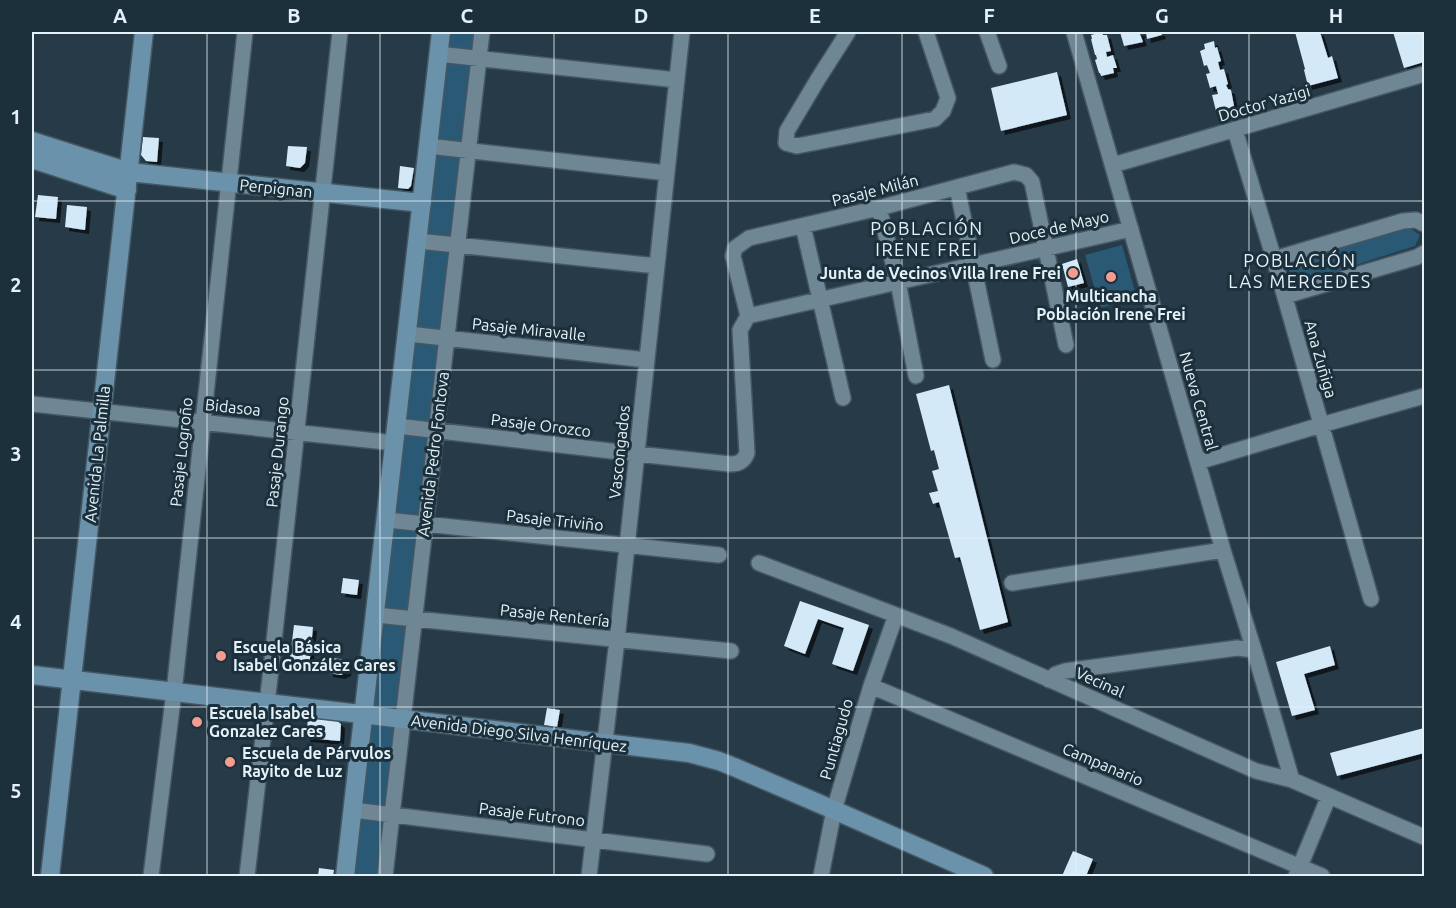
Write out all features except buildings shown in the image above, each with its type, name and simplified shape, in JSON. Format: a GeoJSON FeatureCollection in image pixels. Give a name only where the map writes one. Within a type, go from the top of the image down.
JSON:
{"type":"FeatureCollection","features":[{"type":"Feature","properties":{"kind":"main road","name":"Avenida La Palmilla"},"geometry":{"type":"LineString","coordinates":[[50,876],[144,32]]}},
{"type":"Feature","properties":{"kind":"main road"},"geometry":{"type":"LineString","coordinates":[[345,876],[441,32]]}},
{"type":"Feature","properties":{"kind":"main road"},"geometry":{"type":"LineString","coordinates":[[32,141],[128,181]]}},
{"type":"Feature","properties":{"kind":"main road"},"geometry":{"type":"LineString","coordinates":[[32,159],[128,181]]}},
{"type":"Feature","properties":{"kind":"main road","name":"Perpignan"},"geometry":{"type":"LineString","coordinates":[[128,181],[229,182],[422,203]]}},
{"type":"Feature","properties":{"kind":"main road","name":"Avenida Diego Silva Henríquez"},"geometry":{"type":"LineString","coordinates":[[32,675],[689,753],[719,761],[984,876]]}},
{"type":"Feature","properties":{"kind":"street","name":"Pasaje Logroño"},"geometry":{"type":"LineString","coordinates":[[151,876],[174,692],[245,32]]}},
{"type":"Feature","properties":{"kind":"street","name":"Pasaje Durango"},"geometry":{"type":"LineString","coordinates":[[247,876],[268,703],[340,32]]}},
{"type":"Feature","properties":{"kind":"street","name":"Avenida Pedro Fontova"},"geometry":{"type":"LineString","coordinates":[[385,876],[482,32]]}},
{"type":"Feature","properties":{"kind":"street","name":"Vascongados"},"geometry":{"type":"LineString","coordinates":[[589,876],[617,640],[682,32]]}},
{"type":"Feature","properties":{"kind":"street"},"geometry":{"type":"LineString","coordinates":[[848,32],[787,131],[786,143],[797,146],[935,119],[943,111],[948,98],[926,32]]}},
{"type":"Feature","properties":{"kind":"street"},"geometry":{"type":"LineString","coordinates":[[987,32],[999,66]]}},
{"type":"Feature","properties":{"kind":"street","name":"Nueva Central"},"geometry":{"type":"LineString","coordinates":[[1074,32],[1223,550],[1292,780]]}},
{"type":"Feature","properties":{"kind":"street"},"geometry":{"type":"LineString","coordinates":[[438,54],[677,80]]}},
{"type":"Feature","properties":{"kind":"street","name":"Doctor Yazigi"},"geometry":{"type":"LineString","coordinates":[[1113,165],[1425,74]]}},
{"type":"Feature","properties":{"kind":"street","name":"Ana Zuñiga"},"geometry":{"type":"LineString","coordinates":[[1234,130],[1285,296],[1371,599]]}},
{"type":"Feature","properties":{"kind":"street"},"geometry":{"type":"LineString","coordinates":[[428,146],[667,173]]}},
{"type":"Feature","properties":{"kind":"street","name":"Pasaje Milán"},"geometry":{"type":"LineString","coordinates":[[748,316],[733,256],[735,248],[748,238],[879,208],[1014,172],[1026,175],[1032,182],[1046,249]]}},
{"type":"Feature","properties":{"kind":"street"},"geometry":{"type":"LineString","coordinates":[[957,187],[993,360]]}},
{"type":"Feature","properties":{"kind":"street"},"geometry":{"type":"LineString","coordinates":[[879,208],[898,282],[916,376]]}},
{"type":"Feature","properties":{"kind":"street"},"geometry":{"type":"LineString","coordinates":[[1274,259],[1403,220],[1416,220],[1425,224]]}},
{"type":"Feature","properties":{"kind":"street"},"geometry":{"type":"LineString","coordinates":[[803,226],[843,398]]}},
{"type":"Feature","properties":{"kind":"street","name":"Doce de Mayo"},"geometry":{"type":"LineString","coordinates":[[748,316],[1131,229]]}},
{"type":"Feature","properties":{"kind":"street"},"geometry":{"type":"LineString","coordinates":[[418,241],[657,266]]}},
{"type":"Feature","properties":{"kind":"street"},"geometry":{"type":"LineString","coordinates":[[1046,249],[1066,345]]}},
{"type":"Feature","properties":{"kind":"street"},"geometry":{"type":"LineString","coordinates":[[1285,296],[1425,253]]}},
{"type":"Feature","properties":{"kind":"street","name":"Pasaje Orozco"},"geometry":{"type":"LineString","coordinates":[[396,435],[436,431],[736,464],[743,460],[747,453],[740,330],[748,316]]}},
{"type":"Feature","properties":{"kind":"street","name":"Pasaje Miravalle"},"geometry":{"type":"LineString","coordinates":[[408,334],[647,360]]}},
{"type":"Feature","properties":{"kind":"street"},"geometry":{"type":"LineString","coordinates":[[1198,462],[1425,396]]}},
{"type":"Feature","properties":{"kind":"street","name":"Bidasoa"},"geometry":{"type":"LineString","coordinates":[[32,404],[297,432],[396,435]]}},
{"type":"Feature","properties":{"kind":"street","name":"Pasaje Triviño"},"geometry":{"type":"LineString","coordinates":[[387,520],[719,555]]}},
{"type":"Feature","properties":{"kind":"street"},"geometry":{"type":"LineString","coordinates":[[1012,583],[1223,550]]}},
{"type":"Feature","properties":{"kind":"street","name":"Vecinal"},"geometry":{"type":"LineString","coordinates":[[759,563],[951,636],[1256,771],[1292,780],[1425,837]]}},
{"type":"Feature","properties":{"kind":"street","name":"Pasaje Rentería"},"geometry":{"type":"LineString","coordinates":[[376,615],[731,651]]}},
{"type":"Feature","properties":{"kind":"street","name":"Puntiagudo"},"geometry":{"type":"LineString","coordinates":[[821,876],[834,810],[871,686],[896,615]]}},
{"type":"Feature","properties":{"kind":"street"},"geometry":{"type":"LineString","coordinates":[[1049,680],[1065,671],[1237,648],[1254,650]]}},
{"type":"Feature","properties":{"kind":"street","name":"Campanario"},"geometry":{"type":"LineString","coordinates":[[871,686],[1298,872],[1322,876]]}},
{"type":"Feature","properties":{"kind":"street"},"geometry":{"type":"LineString","coordinates":[[1298,872],[1329,796]]}},
{"type":"Feature","properties":{"kind":"street","name":"Pasaje Futrono"},"geometry":{"type":"LineString","coordinates":[[353,810],[707,854]]}},
{"type":"Feature","properties":{"kind":"shaded area"},"geometry":{"type":"Polygon","coordinates":[[[447,32],[480,32],[383,876],[351,876],[447,32]]]}},
{"type":"Feature","properties":{"kind":"shaded area"},"geometry":{"type":"Polygon","coordinates":[[[1410,228],[1420,235],[1415,246],[1293,285],[1287,263],[1410,228]]]}},
{"type":"Feature","properties":{"kind":"shaded area","name":"Multicancha Población Irene Frei"},"geometry":{"type":"Polygon","coordinates":[[[1122,245],[1137,298],[1100,308],[1085,255],[1122,245]]]}},
{"type":"Feature","properties":{"kind":"place","name":"Junta de Vecinos Villa Irene Frei"},"geometry":{"type":"Point","coordinates":[1073,273]}},
{"type":"Feature","properties":{"kind":"place","name":"Multicancha Población Irene Frei"},"geometry":{"type":"Point","coordinates":[1111,277]}},
{"type":"Feature","properties":{"kind":"place","name":"Escuela Básica Isabel González Cares"},"geometry":{"type":"Point","coordinates":[221,656]}},
{"type":"Feature","properties":{"kind":"place","name":"Escuela Isabel Gonzalez Cares"},"geometry":{"type":"Point","coordinates":[197,722]}},
{"type":"Feature","properties":{"kind":"place","name":"Escuela de Párvulos Rayito de Luz"},"geometry":{"type":"Point","coordinates":[230,762]}},
{"type":"Feature","properties":{"kind":"district","name":"POBLACIÓN IRENE FREI"},"geometry":{"type":"Point","coordinates":[927,239]}},
{"type":"Feature","properties":{"kind":"district","name":"POBLACIÓN LAS MERCEDES"},"geometry":{"type":"Point","coordinates":[1300,271]}}]}
